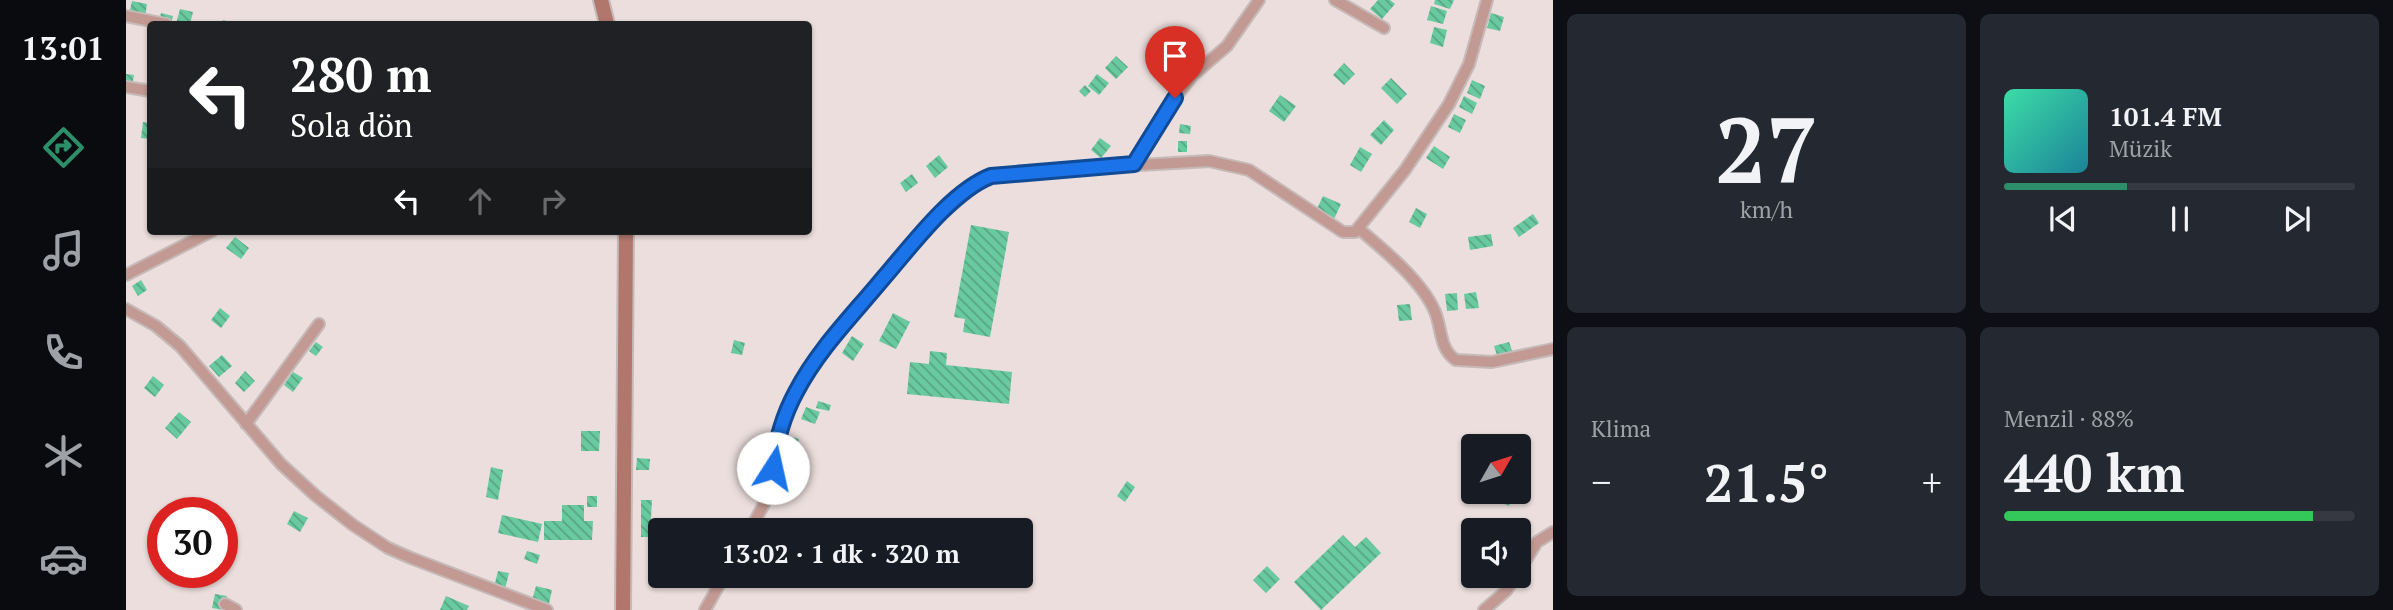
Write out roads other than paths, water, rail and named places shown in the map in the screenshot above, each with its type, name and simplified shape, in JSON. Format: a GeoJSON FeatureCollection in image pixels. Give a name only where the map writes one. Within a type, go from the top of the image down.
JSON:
{"type":"FeatureCollection","features":[{"type":"Feature","properties":{"kind":"street"},"geometry":{"type":"LineString","coordinates":[[601,0],[606,21]]}},
{"type":"Feature","properties":{"kind":"street"},"geometry":{"type":"LineString","coordinates":[[1134,164],[1175,98],[1192,76],[1227,46],[1259,0]]}},
{"type":"Feature","properties":{"kind":"street"},"geometry":{"type":"LineString","coordinates":[[1335,0],[1384,28]]}},
{"type":"Feature","properties":{"kind":"street"},"geometry":{"type":"LineString","coordinates":[[756,518],[764,504],[785,416],[806,374],[830,339],[930,224],[971,188],[991,176],[1134,164],[1209,161],[1238,166],[1270,182],[1343,232],[1350,233],[1358,228],[1405,170],[1449,104],[1472,57],[1487,0]]}},
{"type":"Feature","properties":{"kind":"street"},"geometry":{"type":"LineString","coordinates":[[126,16],[151,21]]}},
{"type":"Feature","properties":{"kind":"street"},"geometry":{"type":"LineString","coordinates":[[126,86],[147,90]]}},
{"type":"Feature","properties":{"kind":"street"},"geometry":{"type":"LineString","coordinates":[[1358,228],[1393,258],[1428,300],[1435,311],[1446,351],[1456,360],[1492,362],[1553,349]]}},
{"type":"Feature","properties":{"kind":"street"},"geometry":{"type":"LineString","coordinates":[[126,275],[204,235]]}},
{"type":"Feature","properties":{"kind":"street"},"geometry":{"type":"LineString","coordinates":[[623,610],[626,235]]}},
{"type":"Feature","properties":{"kind":"street"},"geometry":{"type":"LineString","coordinates":[[126,309],[156,326],[180,346],[295,478],[328,507],[371,538],[411,558],[547,610]]}},
{"type":"Feature","properties":{"kind":"street"},"geometry":{"type":"LineString","coordinates":[[246,424],[319,324]]}},
{"type":"Feature","properties":{"kind":"street"},"geometry":{"type":"LineString","coordinates":[[1531,552],[1537,542],[1552,530]]}},
{"type":"Feature","properties":{"kind":"street"},"geometry":{"type":"LineString","coordinates":[[705,610],[717,588]]}},
{"type":"Feature","properties":{"kind":"street"},"geometry":{"type":"LineString","coordinates":[[1484,610],[1508,588]]}},
{"type":"Feature","properties":{"kind":"street"},"geometry":{"type":"LineString","coordinates":[[225,604],[236,610]]}}]}
